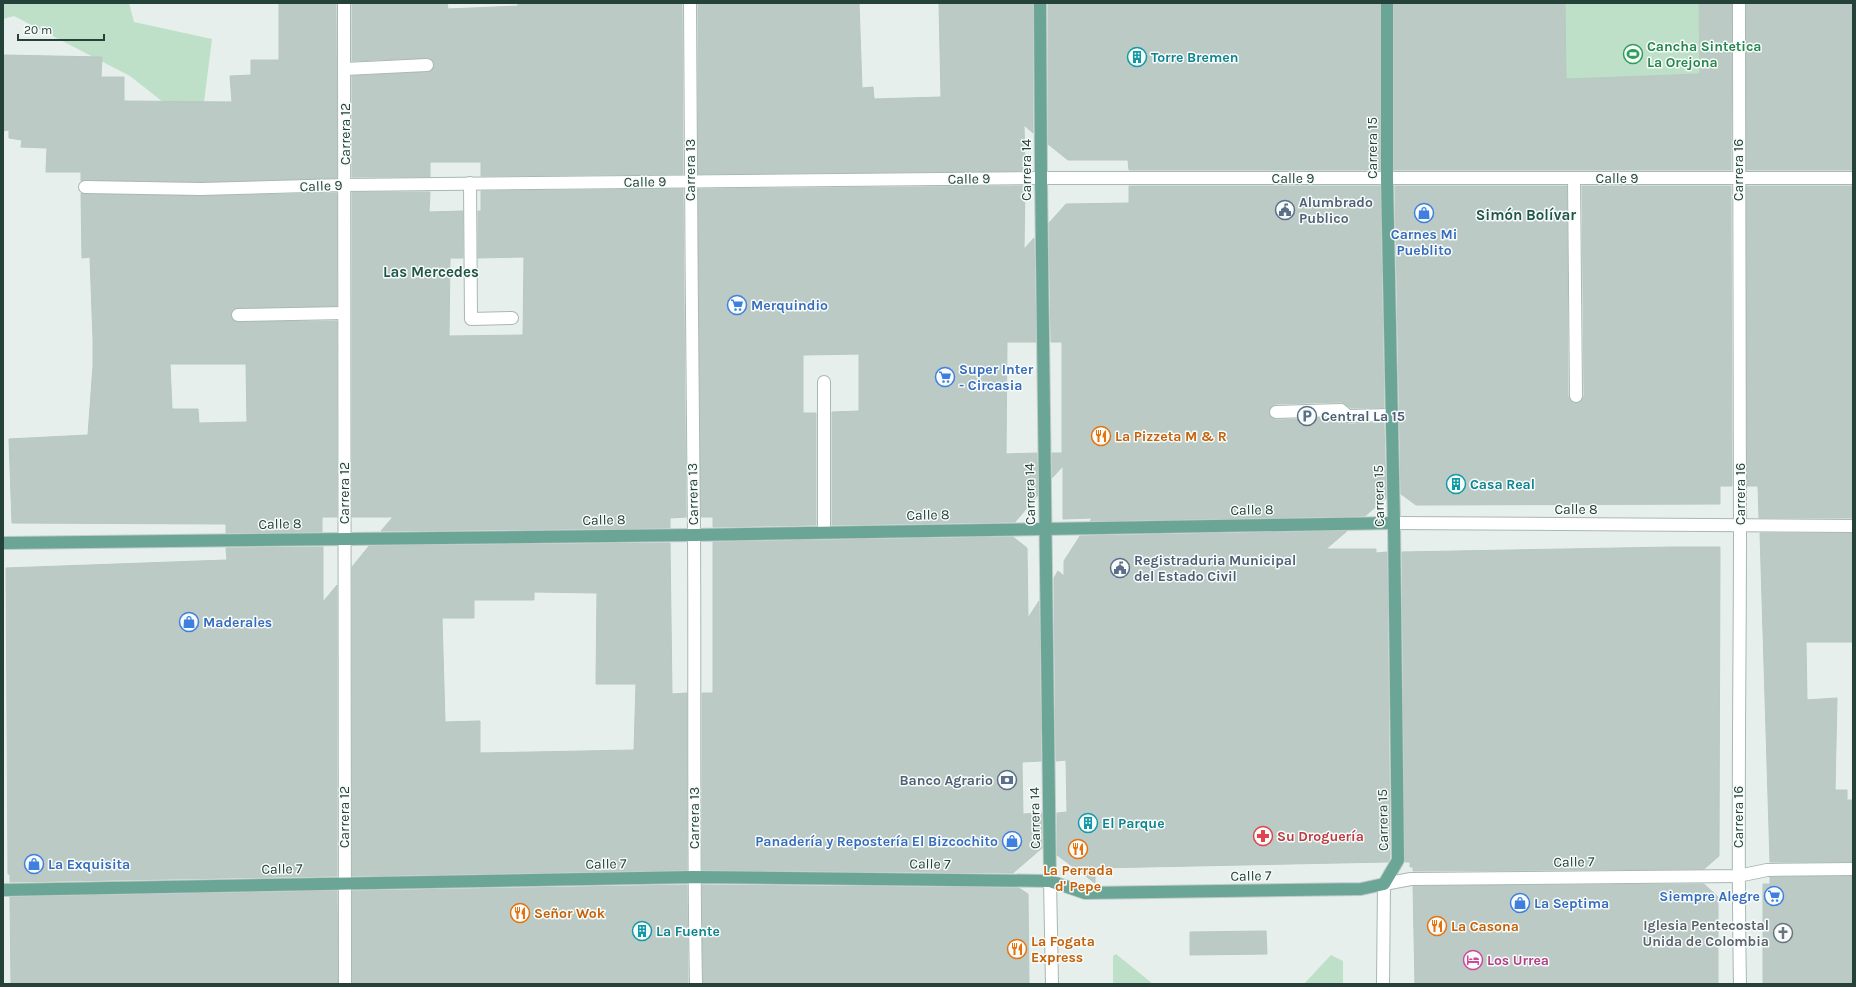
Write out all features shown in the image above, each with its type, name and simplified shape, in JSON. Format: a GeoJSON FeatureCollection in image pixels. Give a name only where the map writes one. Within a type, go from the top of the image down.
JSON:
{"type":"FeatureCollection","features":[{"type":"Feature","properties":{"kind":"main road","name":"Carrera 14"},"geometry":{"type":"LineString","coordinates":[[1040,3],[1050,881]]}},
{"type":"Feature","properties":{"kind":"main road","name":"Carrera 15"},"geometry":{"type":"LineString","coordinates":[[1384,884],[1398,860],[1394,523],[1387,178],[1387,3]]}},
{"type":"Feature","properties":{"kind":"main road","name":"Calle 8"},"geometry":{"type":"LineString","coordinates":[[3,543],[1394,523]]}},
{"type":"Feature","properties":{"kind":"main road","name":"Calle 7"},"geometry":{"type":"LineString","coordinates":[[3,890],[344,882],[694,877],[1050,881],[1085,893],[1361,889],[1384,884]]}},
{"type":"Feature","properties":{"kind":"street","name":"Carrera 12"},"geometry":{"type":"LineString","coordinates":[[344,3],[345,185],[343,538],[345,984]]}},
{"type":"Feature","properties":{"kind":"street","name":"Carrera 13"},"geometry":{"type":"LineString","coordinates":[[690,3],[690,181],[694,534],[694,877],[696,984]]}},
{"type":"Feature","properties":{"kind":"street","name":"Carrera 16"},"geometry":{"type":"LineString","coordinates":[[1739,3],[1738,178],[1740,525],[1738,876],[1740,984]]}},
{"type":"Feature","properties":{"kind":"street"},"geometry":{"type":"LineString","coordinates":[[345,69],[427,65]]}},
{"type":"Feature","properties":{"kind":"street","name":"Calle 9"},"geometry":{"type":"LineString","coordinates":[[85,187],[201,190],[345,185],[470,183],[1041,178],[1853,178]]}},
{"type":"Feature","properties":{"kind":"street"},"geometry":{"type":"LineString","coordinates":[[1574,178],[1576,396]]}},
{"type":"Feature","properties":{"kind":"street"},"geometry":{"type":"LineString","coordinates":[[470,183],[471,319],[512,318]]}},
{"type":"Feature","properties":{"kind":"street"},"geometry":{"type":"LineString","coordinates":[[238,315],[344,313]]}},
{"type":"Feature","properties":{"kind":"street"},"geometry":{"type":"LineString","coordinates":[[824,382],[824,531]]}},
{"type":"Feature","properties":{"kind":"street"},"geometry":{"type":"LineString","coordinates":[[1276,412],[1341,410],[1348,416],[1392,415]]}},
{"type":"Feature","properties":{"kind":"street","name":"Calle 8"},"geometry":{"type":"LineString","coordinates":[[1394,523],[1853,526]]}},
{"type":"Feature","properties":{"kind":"street","name":"Calle 7"},"geometry":{"type":"LineString","coordinates":[[1384,884],[1411,879],[1738,876],[1768,870],[1853,869]]}},
{"type":"Feature","properties":{"kind":"street","name":"Carrera 14"},"geometry":{"type":"LineString","coordinates":[[1050,881],[1052,984]]}},
{"type":"Feature","properties":{"kind":"street","name":"Carrera 15"},"geometry":{"type":"LineString","coordinates":[[1383,984],[1384,884]]}},
{"type":"Feature","properties":{"kind":"green space"},"geometry":{"type":"Polygon","coordinates":[[[3,3],[129,3],[134,22],[212,39],[204,102],[163,102],[130,76],[14,16],[3,19],[3,3]]]}},
{"type":"Feature","properties":{"kind":"green space","name":"Cancha Sintetica La Orejona"},"geometry":{"type":"Polygon","coordinates":[[[1565,3],[1699,3],[1700,74],[1565,79],[1565,3]]]}},
{"type":"Feature","properties":{"kind":"green space"},"geometry":{"type":"Polygon","coordinates":[[[1116,954],[1153,984],[1113,984],[1113,956],[1116,954]]]}},
{"type":"Feature","properties":{"kind":"green space"},"geometry":{"type":"Polygon","coordinates":[[[1331,955],[1343,961],[1343,984],[1304,984],[1331,955]]]}},
{"type":"Feature","properties":{"kind":"building"},"geometry":{"type":"Polygon","coordinates":[[[279,3],[336,3],[337,178],[201,182],[81,181],[81,172],[46,172],[47,148],[21,147],[22,140],[9,138],[9,130],[3,131],[3,55],[102,57],[101,77],[124,77],[124,101],[232,102],[230,76],[251,75],[251,60],[279,60],[279,3]]]}},
{"type":"Feature","properties":{"kind":"building"},"geometry":{"type":"Polygon","coordinates":[[[352,3],[447,3],[448,9],[518,6],[518,3],[682,3],[683,174],[481,176],[481,162],[430,162],[430,177],[352,177],[352,76],[427,72],[431,71],[434,65],[433,61],[427,58],[352,61],[352,3]]]}},
{"type":"Feature","properties":{"kind":"building"},"geometry":{"type":"Polygon","coordinates":[[[698,3],[859,3],[862,88],[873,87],[874,99],[941,97],[939,3],[1033,3],[1033,133],[1024,125],[1025,171],[698,174],[698,3]]]}},
{"type":"Feature","properties":{"kind":"building"},"geometry":{"type":"Polygon","coordinates":[[[1048,3],[1380,3],[1380,170],[1129,170],[1128,160],[1068,160],[1048,144],[1048,3]]]}},
{"type":"Feature","properties":{"kind":"building"},"geometry":{"type":"Polygon","coordinates":[[[1394,3],[1565,3],[1566,79],[1700,74],[1699,3],[1732,3],[1731,170],[1394,170],[1394,3]]]}},
{"type":"Feature","properties":{"kind":"building"},"geometry":{"type":"Polygon","coordinates":[[[1746,3],[1853,3],[1853,170],[1746,170],[1746,3]]]}},
{"type":"Feature","properties":{"kind":"building"},"geometry":{"type":"Polygon","coordinates":[[[1025,186],[1024,249],[1034,238],[1036,342],[1007,342],[1006,454],[1037,453],[1038,495],[1015,522],[832,525],[832,412],[859,411],[859,354],[803,355],[803,413],[816,413],[816,525],[713,527],[713,517],[701,517],[698,189],[1025,186]]]}},
{"type":"Feature","properties":{"kind":"building"},"geometry":{"type":"Polygon","coordinates":[[[1129,186],[1380,186],[1384,408],[1351,408],[1341,402],[1276,404],[1272,406],[1269,412],[1270,416],[1276,420],[1338,418],[1348,424],[1384,423],[1386,498],[1365,516],[1090,521],[1092,518],[1063,519],[1063,466],[1052,478],[1052,453],[1062,453],[1062,342],[1051,342],[1049,223],[1066,204],[1129,203],[1129,186]]]}},
{"type":"Feature","properties":{"kind":"building"},"geometry":{"type":"Polygon","coordinates":[[[1395,186],[1567,186],[1568,396],[1570,400],[1576,403],[1580,402],[1584,396],[1582,186],[1731,186],[1732,486],[1720,486],[1720,504],[1416,505],[1401,494],[1395,186]]]}},
{"type":"Feature","properties":{"kind":"building"},"geometry":{"type":"Polygon","coordinates":[[[1746,186],[1853,186],[1853,518],[1759,518],[1758,486],[1747,486],[1746,186]]]}},
{"type":"Feature","properties":{"kind":"building"},"geometry":{"type":"Polygon","coordinates":[[[683,189],[686,517],[670,518],[670,528],[381,531],[393,517],[352,517],[352,192],[430,192],[429,212],[463,211],[463,258],[450,258],[449,336],[523,335],[524,257],[478,258],[478,211],[481,211],[481,191],[683,189]]]}},
{"type":"Feature","properties":{"kind":"building"},"geometry":{"type":"Polygon","coordinates":[[[81,193],[201,196],[337,193],[337,306],[238,308],[234,309],[231,315],[232,319],[238,322],[337,321],[337,517],[322,517],[322,532],[226,533],[226,524],[12,523],[9,439],[88,435],[93,366],[93,339],[90,257],[82,258],[81,193]],[[170,364],[172,409],[198,409],[199,423],[247,422],[246,364],[170,364]]]}},
{"type":"Feature","properties":{"kind":"building"},"geometry":{"type":"Polygon","coordinates":[[[1347,531],[1326,549],[1376,549],[1376,553],[1387,552],[1390,858],[1388,862],[1095,868],[1095,883],[1057,855],[1057,813],[1067,812],[1066,760],[1056,761],[1054,578],[1058,571],[1064,576],[1064,561],[1080,536],[1347,531]]]}},
{"type":"Feature","properties":{"kind":"building"},"geometry":{"type":"Polygon","coordinates":[[[1760,533],[1853,533],[1853,642],[1806,642],[1807,700],[1837,698],[1835,790],[1847,790],[1847,800],[1853,800],[1853,862],[1770,862],[1760,533]]]}},
{"type":"Feature","properties":{"kind":"building"},"geometry":{"type":"Polygon","coordinates":[[[1013,537],[1027,548],[1028,618],[1039,601],[1041,761],[1022,762],[1023,814],[1042,813],[1042,848],[1013,873],[702,870],[702,693],[713,693],[713,542],[1013,537]]]}},
{"type":"Feature","properties":{"kind":"building"},"geometry":{"type":"Polygon","coordinates":[[[670,543],[672,694],[687,693],[687,870],[352,876],[352,567],[369,546],[670,543]],[[534,592],[534,600],[474,600],[474,618],[442,618],[445,722],[480,721],[480,753],[634,750],[636,684],[596,684],[597,593],[534,592]]]}},
{"type":"Feature","properties":{"kind":"building"},"geometry":{"type":"Polygon","coordinates":[[[323,547],[323,602],[337,585],[337,876],[10,882],[10,874],[8,874],[6,568],[227,560],[226,548],[323,547]]]}},
{"type":"Feature","properties":{"kind":"building"},"geometry":{"type":"Polygon","coordinates":[[[1720,547],[1719,856],[1704,869],[1413,871],[1413,867],[1410,867],[1410,862],[1405,862],[1402,552],[1720,547]]]}},
{"type":"Feature","properties":{"kind":"building"},"geometry":{"type":"Polygon","coordinates":[[[1853,876],[1853,984],[1763,984],[1763,884],[1770,884],[1770,877],[1853,876]]]}},
{"type":"Feature","properties":{"kind":"building"},"geometry":{"type":"Polygon","coordinates":[[[1704,884],[1718,897],[1718,984],[1415,984],[1413,886],[1704,884]]]}},
{"type":"Feature","properties":{"kind":"building"},"geometry":{"type":"Polygon","coordinates":[[[687,885],[688,984],[352,984],[352,891],[687,885]]]}},
{"type":"Feature","properties":{"kind":"building"},"geometry":{"type":"Polygon","coordinates":[[[702,885],[1019,888],[1028,894],[1029,984],[703,984],[702,885]]]}},
{"type":"Feature","properties":{"kind":"building"},"geometry":{"type":"Polygon","coordinates":[[[337,891],[338,984],[11,984],[10,897],[337,891]]]}},
{"type":"Feature","properties":{"kind":"building"},"geometry":{"type":"Polygon","coordinates":[[[1266,931],[1267,954],[1190,955],[1190,932],[1266,931]]]}},
{"type":"Feature","properties":{"kind":"place","name":"Cancha Sintetica La Orejona"},"geometry":{"type":"Point","coordinates":[1633,54]}},
{"type":"Feature","properties":{"kind":"place","name":"Torre Bremen"},"geometry":{"type":"Point","coordinates":[1137,57]}},
{"type":"Feature","properties":{"kind":"place","name":"Alumbrado Publico"},"geometry":{"type":"Point","coordinates":[1285,210]}},
{"type":"Feature","properties":{"kind":"place","name":"Carnes Mi Pueblito"},"geometry":{"type":"Point","coordinates":[1424,213]}},
{"type":"Feature","properties":{"kind":"place","name":"Merquindio"},"geometry":{"type":"Point","coordinates":[737,305]}},
{"type":"Feature","properties":{"kind":"place","name":"Super Inter - Circasia"},"geometry":{"type":"Point","coordinates":[945,377]}},
{"type":"Feature","properties":{"kind":"place","name":"Central La 15"},"geometry":{"type":"Point","coordinates":[1307,416]}},
{"type":"Feature","properties":{"kind":"place","name":"La Pizzeta M & R"},"geometry":{"type":"Point","coordinates":[1101,436]}},
{"type":"Feature","properties":{"kind":"place","name":"Casa Real"},"geometry":{"type":"Point","coordinates":[1456,484]}},
{"type":"Feature","properties":{"kind":"place","name":"Registraduria Municipal del Estado Civil"},"geometry":{"type":"Point","coordinates":[1120,568]}},
{"type":"Feature","properties":{"kind":"place","name":"Maderales"},"geometry":{"type":"Point","coordinates":[189,622]}},
{"type":"Feature","properties":{"kind":"place","name":"Banco Agrario"},"geometry":{"type":"Point","coordinates":[1007,780]}},
{"type":"Feature","properties":{"kind":"place","name":"El Parque"},"geometry":{"type":"Point","coordinates":[1088,823]}},
{"type":"Feature","properties":{"kind":"place","name":"Su Droguería"},"geometry":{"type":"Point","coordinates":[1263,836]}},
{"type":"Feature","properties":{"kind":"place","name":"Panadería y Repostería El Bizcochito"},"geometry":{"type":"Point","coordinates":[1012,841]}},
{"type":"Feature","properties":{"kind":"place","name":"La Perrada d' Pepe"},"geometry":{"type":"Point","coordinates":[1078,849]}},
{"type":"Feature","properties":{"kind":"place","name":"La Exquisita"},"geometry":{"type":"Point","coordinates":[34,864]}},
{"type":"Feature","properties":{"kind":"place","name":"Siempre Alegre"},"geometry":{"type":"Point","coordinates":[1774,896]}},
{"type":"Feature","properties":{"kind":"place","name":"La Septima"},"geometry":{"type":"Point","coordinates":[1520,903]}},
{"type":"Feature","properties":{"kind":"place","name":"Señor Wok"},"geometry":{"type":"Point","coordinates":[520,913]}},
{"type":"Feature","properties":{"kind":"place","name":"La Casona"},"geometry":{"type":"Point","coordinates":[1437,926]}},
{"type":"Feature","properties":{"kind":"place","name":"La Fuente"},"geometry":{"type":"Point","coordinates":[642,931]}},
{"type":"Feature","properties":{"kind":"place","name":"Iglesia Pentecostal Unida de Colombia"},"geometry":{"type":"Point","coordinates":[1783,933]}},
{"type":"Feature","properties":{"kind":"place","name":"La Fogata Express"},"geometry":{"type":"Point","coordinates":[1017,949]}},
{"type":"Feature","properties":{"kind":"place","name":"Los Urrea"},"geometry":{"type":"Point","coordinates":[1473,960]}},
{"type":"Feature","properties":{"kind":"district","name":"Simón Bolívar"},"geometry":{"type":"Point","coordinates":[1526,215]}},
{"type":"Feature","properties":{"kind":"district","name":"Las Mercedes"},"geometry":{"type":"Point","coordinates":[431,272]}}]}
